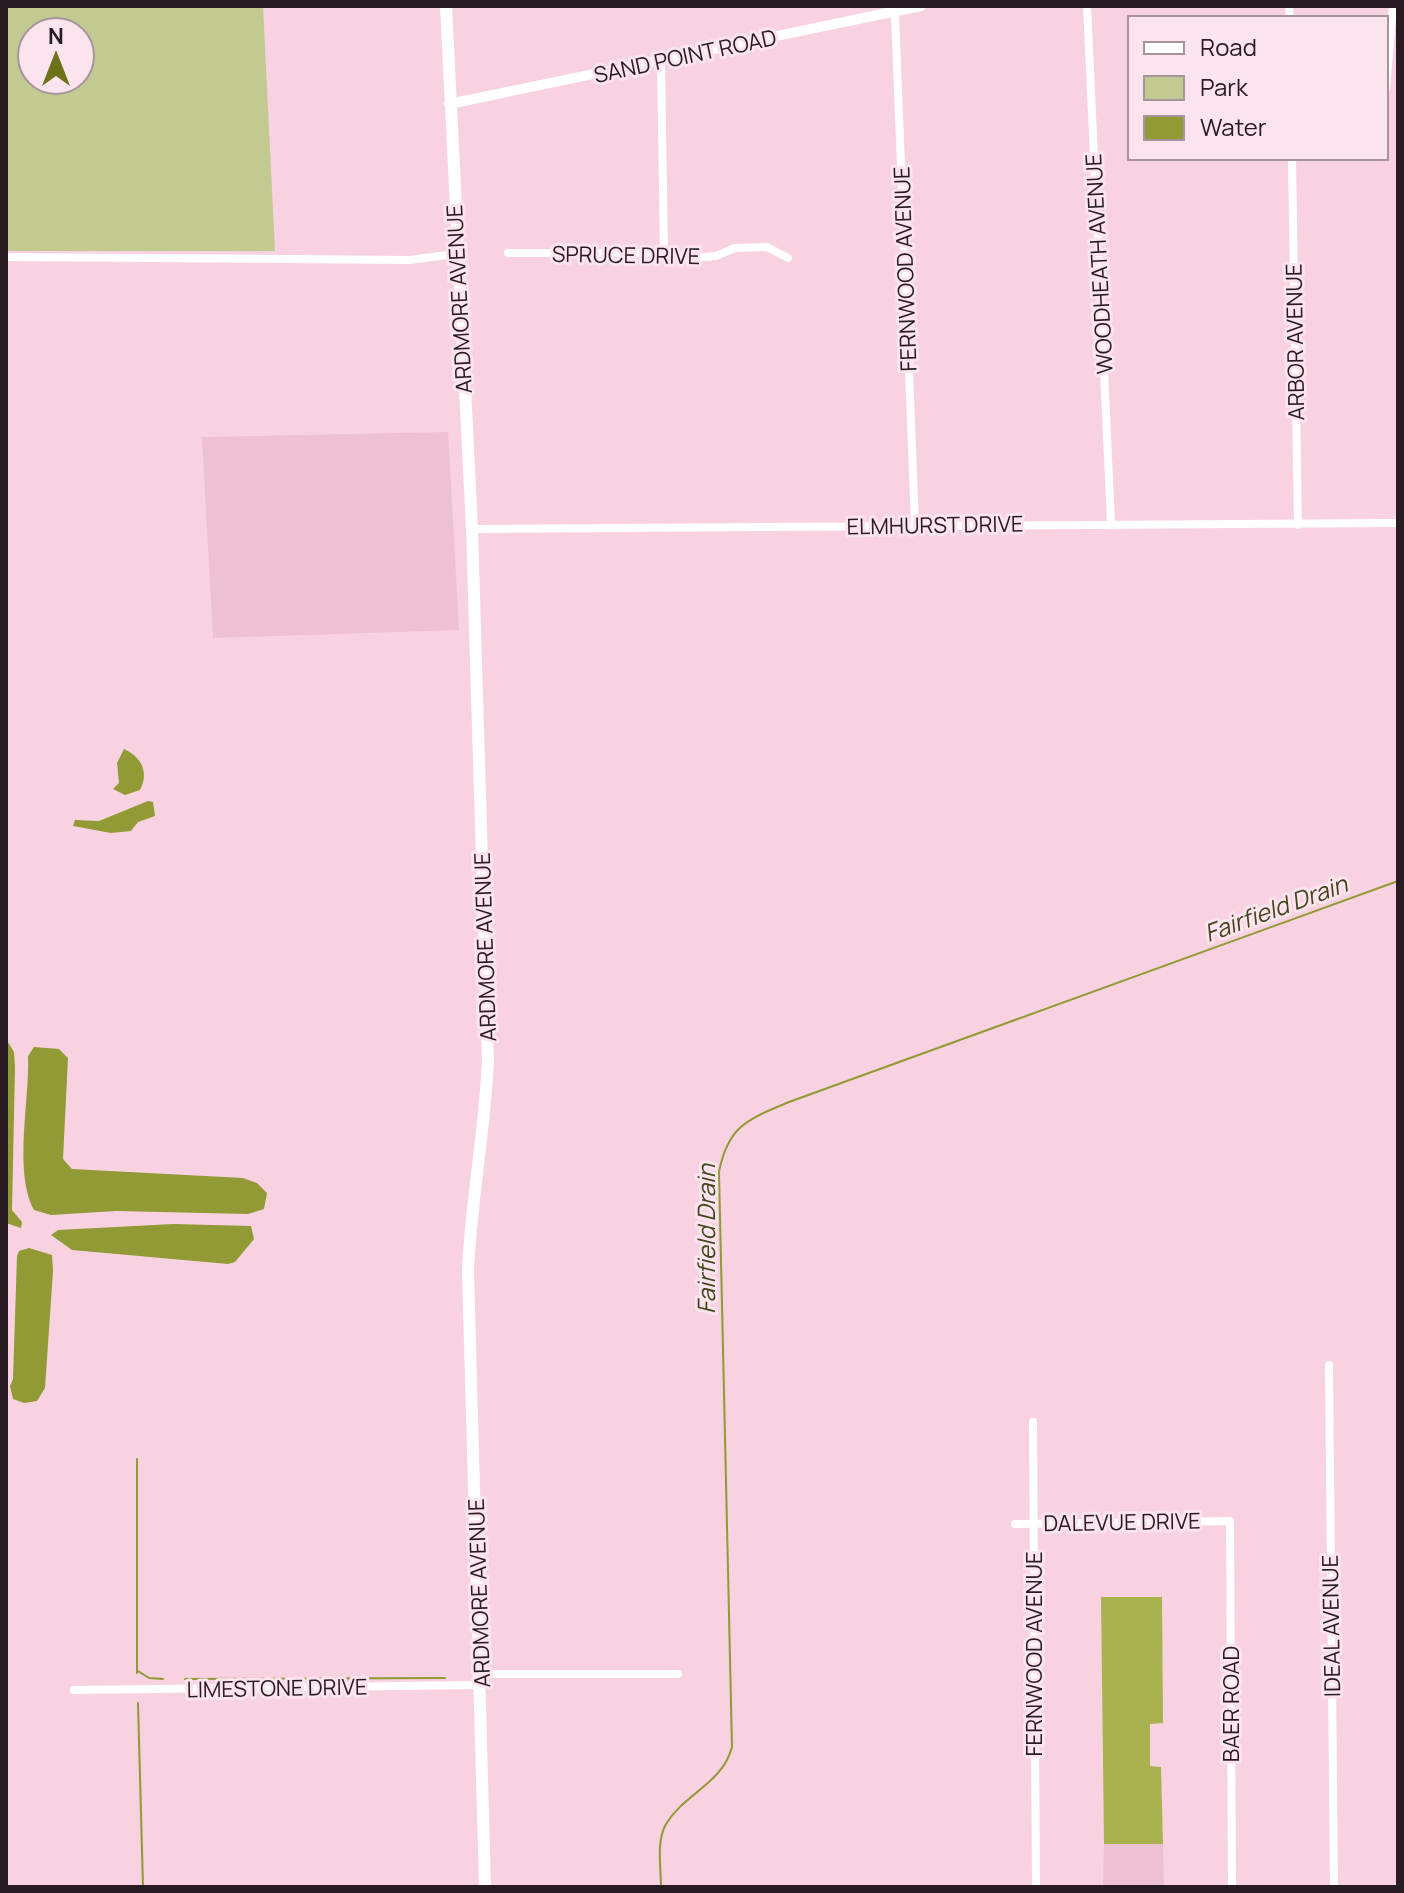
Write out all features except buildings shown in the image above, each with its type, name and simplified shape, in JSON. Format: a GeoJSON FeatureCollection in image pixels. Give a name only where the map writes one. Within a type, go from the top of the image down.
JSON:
{"type":"FeatureCollection","features":[{"type":"Feature","properties":{"kind":"main road","name":"ARDMORE AVENUE"},"geometry":{"type":"LineString","coordinates":[[446,6],[472,529],[488,1060],[485,1123],[470,1213],[468,1271],[485,1887]]}},
{"type":"Feature","properties":{"kind":"street"},"geometry":{"type":"LineString","coordinates":[[866,6],[866,19]]}},
{"type":"Feature","properties":{"kind":"street","name":"SAND POINT ROAD"},"geometry":{"type":"LineString","coordinates":[[449,104],[921,6]]}},
{"type":"Feature","properties":{"kind":"street","name":"WOODHEATH AVENUE"},"geometry":{"type":"LineString","coordinates":[[1087,6],[1111,522]]}},
{"type":"Feature","properties":{"kind":"street"},"geometry":{"type":"LineString","coordinates":[[1388,65],[1393,6]]}},
{"type":"Feature","properties":{"kind":"street","name":"FERNWOOD AVENUE"},"geometry":{"type":"LineString","coordinates":[[895,13],[915,525]]}},
{"type":"Feature","properties":{"kind":"street"},"geometry":{"type":"LineString","coordinates":[[661,62],[664,253]]}},
{"type":"Feature","properties":{"kind":"street","name":"ARBOR AVENUE"},"geometry":{"type":"LineString","coordinates":[[1292,160],[1298,525]]}},
{"type":"Feature","properties":{"kind":"street","name":"SPRUCE DRIVE"},"geometry":{"type":"LineString","coordinates":[[508,253],[664,253],[694,258],[716,256],[735,248],[767,247],[788,258]]}},
{"type":"Feature","properties":{"kind":"street"},"geometry":{"type":"LineString","coordinates":[[6,257],[409,260],[456,254]]}},
{"type":"Feature","properties":{"kind":"street","name":"ELMHURST DRIVE"},"geometry":{"type":"LineString","coordinates":[[472,529],[1111,522],[1398,523]]}},
{"type":"Feature","properties":{"kind":"street","name":"IDEAL AVENUE"},"geometry":{"type":"LineString","coordinates":[[1329,1365],[1334,1887]]}},
{"type":"Feature","properties":{"kind":"street","name":"FERNWOOD AVENUE"},"geometry":{"type":"LineString","coordinates":[[1033,1422],[1036,1887]]}},
{"type":"Feature","properties":{"kind":"street","name":"DALEVUE DRIVE"},"geometry":{"type":"LineString","coordinates":[[1015,1524],[1230,1521]]}},
{"type":"Feature","properties":{"kind":"street","name":"BAER ROAD"},"geometry":{"type":"LineString","coordinates":[[1230,1521],[1232,1887]]}},
{"type":"Feature","properties":{"kind":"street","name":"LIMESTONE DRIVE"},"geometry":{"type":"LineString","coordinates":[[74,1690],[678,1674]]}},
{"type":"Feature","properties":{"kind":"shaded area"},"geometry":{"type":"Polygon","coordinates":[[[448,432],[459,630],[213,638],[202,437],[448,432]]]}},
{"type":"Feature","properties":{"kind":"shaded area"},"geometry":{"type":"Polygon","coordinates":[[[1101,1597],[1162,1597],[1163,1723],[1150,1724],[1150,1766],[1161,1767],[1163,1844],[1104,1844],[1101,1597]]]}},
{"type":"Feature","properties":{"kind":"shaded area"},"geometry":{"type":"Polygon","coordinates":[[[1104,1844],[1163,1844],[1164,1886],[1226,1887],[1103,1887],[1104,1844]]]}},
{"type":"Feature","properties":{"kind":"green space"},"geometry":{"type":"Polygon","coordinates":[[[6,6],[263,6],[275,251],[6,251],[6,6]]]}},
{"type":"Feature","properties":{"kind":"water"},"geometry":{"type":"Polygon","coordinates":[[[124,749],[135,756],[144,772],[140,790],[125,795],[113,789],[119,783],[117,763],[124,749]]]}},
{"type":"Feature","properties":{"kind":"water"},"geometry":{"type":"Polygon","coordinates":[[[148,801],[153,802],[155,816],[138,822],[131,831],[111,833],[73,826],[75,820],[99,821],[148,801]]]}},
{"type":"Feature","properties":{"kind":"water"},"geometry":{"type":"Polygon","coordinates":[[[6,1039],[14,1052],[15,1067],[12,1210],[22,1222],[21,1228],[6,1223],[6,1039]]]}},
{"type":"Feature","properties":{"kind":"water"},"geometry":{"type":"Polygon","coordinates":[[[34,1047],[59,1049],[68,1058],[63,1159],[72,1169],[243,1178],[257,1183],[267,1193],[264,1209],[248,1214],[116,1211],[51,1215],[34,1210],[24,1176],[23,1156],[28,1056],[34,1047]]]}},
{"type":"Feature","properties":{"kind":"water"},"geometry":{"type":"Polygon","coordinates":[[[173,1224],[251,1226],[254,1239],[235,1262],[228,1264],[72,1250],[51,1235],[58,1230],[173,1224]]]}},
{"type":"Feature","properties":{"kind":"water"},"geometry":{"type":"Polygon","coordinates":[[[29,1248],[52,1255],[53,1271],[45,1388],[37,1401],[24,1403],[13,1399],[10,1386],[13,1379],[17,1256],[19,1251],[29,1248]]]}},
{"type":"Feature","properties":{"kind":"waterway","name":"Fairfield Drain"},"geometry":{"type":"LineString","coordinates":[[661,1887],[660,1847],[666,1824],[720,1770],[732,1747],[719,1172],[728,1144],[735,1134],[752,1119],[789,1102],[1398,881]]}},
{"type":"Feature","properties":{"kind":"waterway"},"geometry":{"type":"LineString","coordinates":[[137,1459],[137,1673]]}},
{"type":"Feature","properties":{"kind":"waterway"},"geometry":{"type":"LineString","coordinates":[[138,1671],[149,1678],[163,1679]]}},
{"type":"Feature","properties":{"kind":"waterway"},"geometry":{"type":"LineString","coordinates":[[185,1679],[445,1678]]}},
{"type":"Feature","properties":{"kind":"waterway"},"geometry":{"type":"LineString","coordinates":[[138,1703],[143,1887]]}}]}
